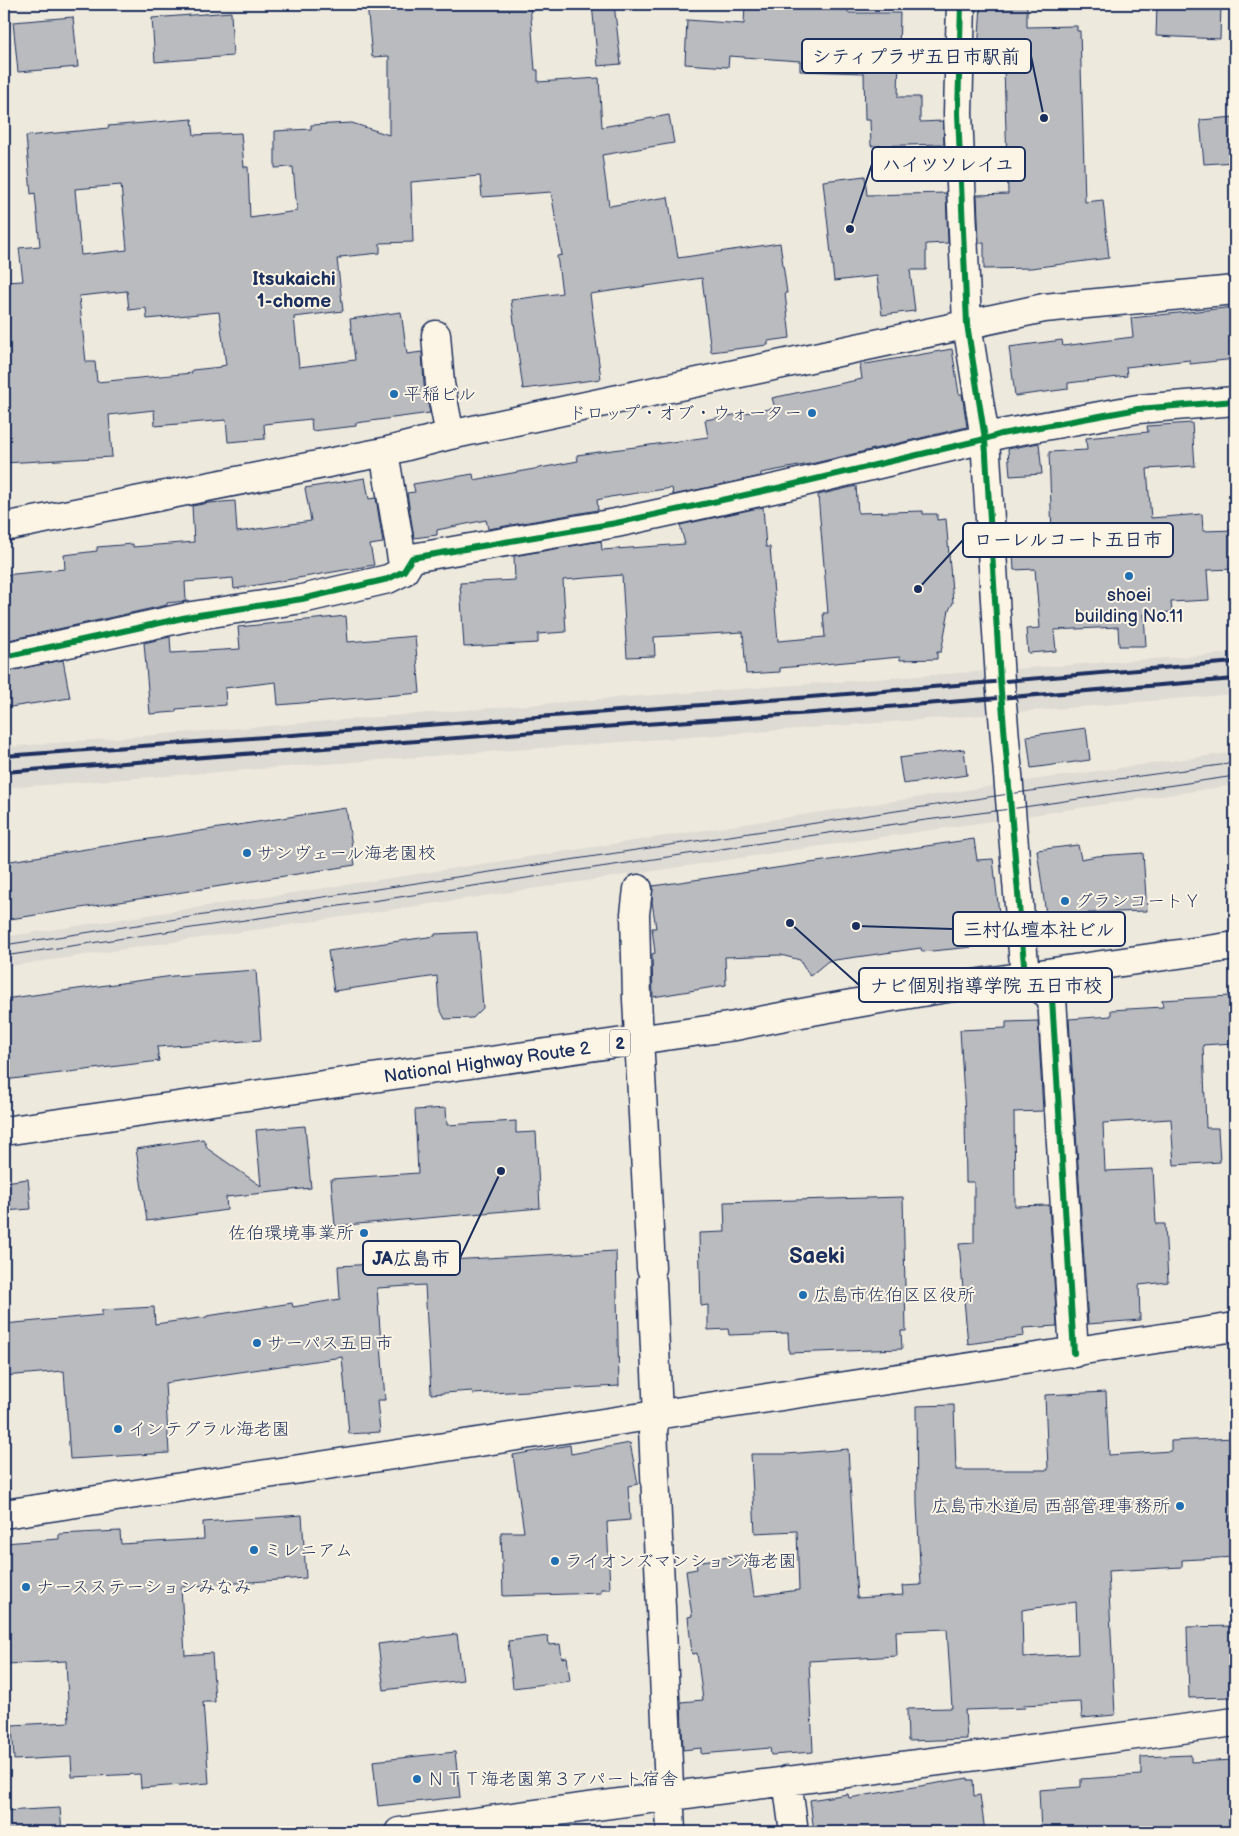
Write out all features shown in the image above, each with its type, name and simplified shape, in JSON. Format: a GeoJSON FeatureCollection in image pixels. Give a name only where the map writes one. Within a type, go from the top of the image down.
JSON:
{"type":"FeatureCollection","features":[{"type":"Feature","properties":{"kind":"main road"},"geometry":{"type":"LineString","coordinates":[[961,4],[958,113],[967,324],[985,439],[1000,680],[1025,976],[1052,998],[1074,1353]]}},
{"type":"Feature","properties":{"kind":"main road"},"geometry":{"type":"LineString","coordinates":[[4,527],[384,452],[450,435],[1044,308],[1235,290]]}},
{"type":"Feature","properties":{"kind":"main road"},"geometry":{"type":"LineString","coordinates":[[436,335],[440,384],[450,435]]}},
{"type":"Feature","properties":{"kind":"main road"},"geometry":{"type":"LineString","coordinates":[[4,657],[192,616],[302,599],[388,579],[404,571],[412,558],[616,523],[782,487],[1001,434],[1138,409],[1235,401]]}},
{"type":"Feature","properties":{"kind":"main road"},"geometry":{"type":"LineString","coordinates":[[384,452],[404,571]]}},
{"type":"Feature","properties":{"kind":"main road"},"geometry":{"type":"LineString","coordinates":[[638,889],[635,914],[658,1415],[652,1428],[670,1832]]}},
{"type":"Feature","properties":{"kind":"main road","name":"National Highway Route 2"},"geometry":{"type":"LineString","coordinates":[[4,1131],[735,1026],[830,1007],[1025,976],[1235,946]]}},
{"type":"Feature","properties":{"kind":"main road"},"geometry":{"type":"LineString","coordinates":[[4,1514],[1074,1353],[1235,1327]]}},
{"type":"Feature","properties":{"kind":"main road"},"geometry":{"type":"LineString","coordinates":[[399,1832],[1235,1722]]}},
{"type":"Feature","properties":{"kind":"main road"},"geometry":{"type":"LineString","coordinates":[[787,1780],[794,1832]]}},
{"type":"Feature","properties":{"kind":"shaded area"},"geometry":{"type":"Polygon","coordinates":[[[1235,653],[1235,694],[984,715],[4,788],[4,747],[628,697],[1235,653]]]}},
{"type":"Feature","properties":{"kind":"shaded area"},"geometry":{"type":"Polygon","coordinates":[[[1235,752],[1235,785],[4,967],[4,937],[1025,781],[1235,752]]]}},
{"type":"Feature","properties":{"kind":"building"},"geometry":{"type":"Polygon","coordinates":[[[367,4],[530,4],[535,70],[538,70],[538,82],[599,78],[602,127],[669,115],[674,143],[602,155],[609,206],[668,197],[678,258],[780,243],[787,293],[785,293],[790,338],[768,341],[768,345],[711,352],[702,278],[590,294],[601,379],[523,389],[511,300],[562,293],[557,256],[562,255],[551,192],[482,197],[480,176],[411,182],[413,242],[380,243],[380,253],[340,257],[341,259],[337,259],[343,311],[294,317],[299,367],[355,360],[350,319],[401,312],[407,354],[422,352],[424,385],[430,413],[356,423],[356,426],[312,431],[311,419],[264,424],[265,439],[228,442],[226,420],[155,426],[154,410],[109,415],[112,457],[4,463],[4,282],[23,281],[19,248],[40,246],[35,193],[31,194],[26,136],[109,128],[108,126],[192,119],[194,135],[241,133],[244,167],[248,167],[250,218],[297,211],[293,167],[275,168],[275,131],[311,129],[311,125],[352,123],[389,135],[389,56],[372,57],[367,4]],[[121,185],[75,189],[81,255],[127,250],[121,185]],[[127,291],[79,296],[86,362],[95,362],[97,382],[192,373],[192,370],[226,365],[219,312],[147,319],[146,308],[129,310],[127,291]]]}},
{"type":"Feature","properties":{"kind":"building"},"geometry":{"type":"Polygon","coordinates":[[[592,4],[614,4],[621,64],[598,66],[592,4]]]}},
{"type":"Feature","properties":{"kind":"building"},"geometry":{"type":"Polygon","coordinates":[[[745,4],[848,4],[848,13],[900,13],[898,97],[920,97],[920,122],[943,121],[944,144],[871,146],[870,120],[865,120],[864,73],[800,71],[800,61],[729,56],[728,67],[685,64],[687,20],[744,24],[745,4]]]}},
{"type":"Feature","properties":{"kind":"building"},"geometry":{"type":"Polygon","coordinates":[[[981,4],[1027,4],[1027,27],[1077,26],[1077,31],[1080,31],[1085,202],[1103,200],[1109,258],[1031,268],[984,269],[984,243],[979,243],[977,195],[1008,194],[1004,68],[977,67],[981,4]]]}},
{"type":"Feature","properties":{"kind":"building"},"geometry":{"type":"Polygon","coordinates":[[[1157,4],[1221,4],[1220,39],[1156,36],[1157,4]]]}},
{"type":"Feature","properties":{"kind":"building"},"geometry":{"type":"Polygon","coordinates":[[[231,12],[233,56],[155,62],[152,18],[231,12]]]}},
{"type":"Feature","properties":{"kind":"building"},"geometry":{"type":"Polygon","coordinates":[[[73,17],[78,67],[18,72],[13,22],[73,17]]]}},
{"type":"Feature","properties":{"kind":"building"},"geometry":{"type":"Polygon","coordinates":[[[1235,117],[1235,162],[1204,164],[1200,120],[1235,117]]]}},
{"type":"Feature","properties":{"kind":"building"},"geometry":{"type":"Polygon","coordinates":[[[865,176],[867,195],[946,193],[948,243],[926,244],[926,270],[910,270],[915,311],[882,315],[877,276],[834,281],[823,181],[865,176]]]}},
{"type":"Feature","properties":{"kind":"building"},"geometry":{"type":"Polygon","coordinates":[[[1235,307],[1235,359],[1190,364],[1190,360],[1126,367],[1127,376],[1068,383],[1068,389],[1015,396],[1009,347],[1062,340],[1063,346],[1133,337],[1131,318],[1235,307]]]}},
{"type":"Feature","properties":{"kind":"building"},"geometry":{"type":"Polygon","coordinates":[[[952,349],[959,394],[962,394],[967,427],[815,463],[761,473],[761,476],[673,495],[672,488],[610,497],[597,500],[598,510],[488,529],[486,520],[437,530],[437,535],[414,538],[407,493],[415,492],[413,484],[473,474],[474,480],[578,461],[577,455],[708,437],[705,420],[775,408],[772,398],[862,379],[860,365],[952,349]]]}},
{"type":"Feature","properties":{"kind":"building"},"geometry":{"type":"Polygon","coordinates":[[[1192,423],[1195,466],[1147,469],[1151,518],[1202,514],[1203,531],[1235,530],[1235,569],[1207,570],[1209,600],[1171,602],[1172,612],[1144,614],[1146,646],[1119,646],[1118,627],[1054,630],[1056,651],[1028,653],[1026,629],[1040,628],[1035,569],[1014,570],[1012,537],[1052,535],[1049,452],[1087,450],[1086,438],[1148,432],[1147,426],[1192,423]]]}},
{"type":"Feature","properties":{"kind":"building"},"geometry":{"type":"Polygon","coordinates":[[[1039,443],[1042,474],[1010,476],[1008,449],[1039,443]]]}},
{"type":"Feature","properties":{"kind":"building"},"geometry":{"type":"Polygon","coordinates":[[[365,478],[369,499],[376,498],[383,543],[370,545],[374,565],[234,589],[233,578],[185,582],[186,601],[167,603],[167,605],[4,641],[4,575],[65,569],[64,555],[97,551],[97,547],[133,544],[133,547],[194,542],[192,506],[209,503],[235,501],[237,532],[311,521],[305,488],[365,478]]]}},
{"type":"Feature","properties":{"kind":"building"},"geometry":{"type":"Polygon","coordinates":[[[856,486],[858,513],[923,511],[923,514],[937,514],[937,520],[946,519],[953,603],[949,610],[941,652],[937,652],[937,659],[900,660],[900,657],[780,668],[780,672],[746,674],[743,632],[654,637],[655,656],[627,657],[622,575],[563,580],[566,632],[538,634],[538,643],[464,647],[460,583],[515,580],[514,556],[601,541],[602,550],[685,544],[680,525],[763,507],[766,547],[770,547],[778,641],[825,637],[823,613],[828,613],[818,495],[856,486]]]}},
{"type":"Feature","properties":{"kind":"building"},"geometry":{"type":"Polygon","coordinates":[[[346,616],[348,642],[415,636],[420,693],[278,705],[276,682],[225,688],[226,705],[176,709],[176,712],[150,714],[144,643],[170,637],[171,653],[240,649],[238,627],[346,616]]]}},
{"type":"Feature","properties":{"kind":"building"},"geometry":{"type":"Polygon","coordinates":[[[63,660],[70,698],[4,708],[4,672],[63,660]]]}},
{"type":"Feature","properties":{"kind":"building"},"geometry":{"type":"Polygon","coordinates":[[[1086,728],[1090,760],[1031,768],[1027,736],[1086,728]]]}},
{"type":"Feature","properties":{"kind":"building"},"geometry":{"type":"Polygon","coordinates":[[[964,749],[967,775],[903,784],[899,758],[964,749]]]}},
{"type":"Feature","properties":{"kind":"building"},"geometry":{"type":"Polygon","coordinates":[[[346,808],[355,865],[4,920],[4,862],[346,808]]]}},
{"type":"Feature","properties":{"kind":"building"},"geometry":{"type":"Polygon","coordinates":[[[974,839],[977,860],[993,859],[1001,931],[981,933],[982,946],[922,952],[921,948],[828,961],[810,976],[800,960],[781,955],[725,957],[726,985],[653,997],[652,954],[655,953],[652,928],[656,928],[652,902],[653,886],[974,839]]]}},
{"type":"Feature","properties":{"kind":"building"},"geometry":{"type":"Polygon","coordinates":[[[1078,845],[1081,859],[1143,853],[1147,911],[1088,913],[1091,930],[1049,936],[1037,850],[1078,845]]]}},
{"type":"Feature","properties":{"kind":"building"},"geometry":{"type":"Polygon","coordinates":[[[477,932],[483,1008],[473,1018],[445,1019],[439,1007],[437,976],[334,991],[328,951],[435,936],[435,934],[477,932]]]}},
{"type":"Feature","properties":{"kind":"building"},"geometry":{"type":"Polygon","coordinates":[[[256,970],[261,1040],[157,1047],[159,1061],[4,1080],[4,999],[173,976],[256,970]]]}},
{"type":"Feature","properties":{"kind":"building"},"geometry":{"type":"Polygon","coordinates":[[[1230,996],[1233,1043],[1203,1045],[1206,1128],[1218,1128],[1220,1162],[1174,1165],[1171,1119],[1103,1123],[1105,1171],[1153,1169],[1156,1224],[1165,1224],[1168,1282],[1139,1285],[1140,1320],[1088,1324],[1069,1019],[1111,1016],[1111,1010],[1163,1007],[1162,1000],[1230,996]]]}},
{"type":"Feature","properties":{"kind":"building"},"geometry":{"type":"Polygon","coordinates":[[[1038,1021],[1043,1111],[1014,1112],[1015,1206],[1049,1205],[1057,1326],[1023,1328],[1024,1336],[968,1344],[959,1244],[974,1243],[974,1182],[966,1182],[965,1114],[960,1030],[1006,1028],[1006,1022],[1038,1021]]]}},
{"type":"Feature","properties":{"kind":"building"},"geometry":{"type":"Polygon","coordinates":[[[446,1108],[447,1125],[516,1121],[516,1133],[536,1132],[540,1208],[335,1226],[331,1179],[418,1173],[415,1110],[446,1108]]]}},
{"type":"Feature","properties":{"kind":"building"},"geometry":{"type":"Polygon","coordinates":[[[305,1126],[311,1188],[226,1197],[227,1210],[147,1221],[136,1149],[203,1139],[208,1149],[261,1186],[256,1130],[305,1126]]]}},
{"type":"Feature","properties":{"kind":"building"},"geometry":{"type":"Polygon","coordinates":[[[28,1179],[31,1209],[4,1211],[4,1182],[28,1179]]]}},
{"type":"Feature","properties":{"kind":"building"},"geometry":{"type":"Polygon","coordinates":[[[903,1197],[906,1331],[901,1331],[902,1349],[789,1353],[788,1333],[729,1335],[728,1329],[708,1330],[708,1305],[701,1306],[699,1233],[725,1232],[724,1202],[903,1197]]]}},
{"type":"Feature","properties":{"kind":"building"},"geometry":{"type":"Polygon","coordinates":[[[616,1251],[619,1386],[473,1394],[472,1391],[431,1394],[425,1285],[377,1288],[385,1400],[377,1400],[380,1432],[349,1434],[342,1357],[165,1383],[169,1453],[70,1459],[64,1371],[4,1376],[4,1324],[102,1315],[102,1310],[154,1307],[155,1324],[292,1303],[293,1307],[340,1299],[338,1266],[616,1251]]]}},
{"type":"Feature","properties":{"kind":"building"},"geometry":{"type":"Polygon","coordinates":[[[1106,1392],[1109,1455],[1171,1451],[1171,1441],[1235,1438],[1235,1557],[1182,1560],[1182,1567],[1108,1571],[1115,1715],[1082,1718],[1081,1702],[1024,1705],[1025,1708],[965,1710],[967,1739],[908,1741],[907,1709],[952,1708],[947,1629],[896,1631],[897,1656],[809,1661],[813,1752],[771,1755],[770,1748],[701,1754],[701,1748],[683,1750],[681,1702],[703,1700],[697,1653],[692,1654],[688,1617],[692,1616],[686,1571],[697,1569],[696,1562],[748,1554],[754,1596],[799,1590],[797,1531],[755,1533],[751,1454],[787,1454],[848,1449],[857,1598],[903,1595],[902,1586],[921,1585],[917,1504],[916,1406],[954,1405],[956,1470],[1048,1470],[1045,1395],[1106,1392]],[[1076,1602],[1022,1610],[1023,1657],[1078,1654],[1076,1602]]]}},
{"type":"Feature","properties":{"kind":"building"},"geometry":{"type":"Polygon","coordinates":[[[630,1443],[638,1484],[628,1486],[630,1520],[607,1522],[610,1589],[601,1589],[601,1593],[503,1596],[501,1532],[524,1532],[513,1455],[570,1445],[571,1454],[630,1443]]]}},
{"type":"Feature","properties":{"kind":"building"},"geometry":{"type":"Polygon","coordinates":[[[302,1515],[306,1578],[181,1587],[185,1655],[212,1653],[215,1702],[203,1702],[209,1783],[141,1788],[140,1774],[72,1777],[71,1757],[14,1760],[12,1725],[69,1722],[66,1661],[6,1664],[4,1543],[59,1539],[59,1534],[120,1531],[121,1544],[204,1539],[203,1522],[302,1515]]]}},
{"type":"Feature","properties":{"kind":"building"},"geometry":{"type":"Polygon","coordinates":[[[1235,1626],[1235,1697],[1189,1698],[1187,1627],[1235,1626]]]}},
{"type":"Feature","properties":{"kind":"building"},"geometry":{"type":"Polygon","coordinates":[[[457,1634],[463,1680],[384,1690],[378,1644],[457,1634]]]}},
{"type":"Feature","properties":{"kind":"building"},"geometry":{"type":"Polygon","coordinates":[[[548,1636],[549,1645],[560,1644],[562,1658],[567,1657],[570,1681],[513,1688],[508,1641],[548,1636]]]}},
{"type":"Feature","properties":{"kind":"building","name":"ＮＴＴ海老園第３アパート宿舎"},"geometry":{"type":"Polygon","coordinates":[[[455,1752],[460,1797],[378,1806],[373,1761],[455,1752]]]}},
{"type":"Feature","properties":{"kind":"building"},"geometry":{"type":"Polygon","coordinates":[[[1191,1755],[1191,1762],[1235,1760],[1235,1832],[1041,1832],[1039,1790],[1081,1787],[1081,1779],[1141,1775],[1141,1757],[1191,1755]]]}},
{"type":"Feature","properties":{"kind":"building"},"geometry":{"type":"Polygon","coordinates":[[[968,1778],[968,1780],[973,1780],[974,1796],[980,1795],[985,1832],[814,1832],[810,1800],[848,1794],[849,1798],[968,1778]]]}},
{"type":"Feature","properties":{"kind":"building"},"geometry":{"type":"Polygon","coordinates":[[[60,1808],[62,1832],[4,1832],[4,1811],[60,1808]]]}},
{"type":"Feature","properties":{"kind":"tram line"},"geometry":{"type":"LineString","coordinates":[[4,945],[1009,794],[1235,763]]}},
{"type":"Feature","properties":{"kind":"tram line"},"geometry":{"type":"LineString","coordinates":[[4,956],[835,832],[1235,776]]}},
{"type":"Feature","properties":{"kind":"railway"},"geometry":{"type":"LineString","coordinates":[[4,756],[798,698],[1235,662]]}},
{"type":"Feature","properties":{"kind":"railway"},"geometry":{"type":"LineString","coordinates":[[4,772],[813,713],[1235,679]]}},
{"type":"Feature","properties":{"kind":"cycle path"},"geometry":{"type":"LineString","coordinates":[[961,4],[958,113],[967,324],[985,439],[1000,680],[1025,976],[1052,998],[1074,1353]]}},
{"type":"Feature","properties":{"kind":"cycle path"},"geometry":{"type":"LineString","coordinates":[[4,657],[192,616],[302,599],[388,579],[404,571],[412,558],[616,523],[782,487],[1001,434],[1138,409],[1235,401]]}},
{"type":"Feature","properties":{"kind":"place","name":"シティプラザ五日市駅前"},"geometry":{"type":"Point","coordinates":[1044,118]}},
{"type":"Feature","properties":{"kind":"place","name":"ハイツソレイユ"},"geometry":{"type":"Point","coordinates":[850,229]}},
{"type":"Feature","properties":{"kind":"place","name":"平稲ビル"},"geometry":{"type":"Point","coordinates":[394,394]}},
{"type":"Feature","properties":{"kind":"place","name":"ドロップ・オブ・ウォーター"},"geometry":{"type":"Point","coordinates":[812,413]}},
{"type":"Feature","properties":{"kind":"place","name":"shoei building No.11"},"geometry":{"type":"Point","coordinates":[1129,576]}},
{"type":"Feature","properties":{"kind":"place","name":"ローレルコート五日市"},"geometry":{"type":"Point","coordinates":[918,589]}},
{"type":"Feature","properties":{"kind":"place","name":"サンヴェール海老園校"},"geometry":{"type":"Point","coordinates":[247,853]}},
{"type":"Feature","properties":{"kind":"place","name":"グランコートＹ"},"geometry":{"type":"Point","coordinates":[1065,901]}},
{"type":"Feature","properties":{"kind":"place","name":"ナビ個別指導学院 五日市校"},"geometry":{"type":"Point","coordinates":[790,923]}},
{"type":"Feature","properties":{"kind":"place","name":"三村仏壇本社ビル"},"geometry":{"type":"Point","coordinates":[856,926]}},
{"type":"Feature","properties":{"kind":"place","name":"JA広島市"},"geometry":{"type":"Point","coordinates":[501,1171]}},
{"type":"Feature","properties":{"kind":"place","name":"佐伯環境事業所"},"geometry":{"type":"Point","coordinates":[364,1233]}},
{"type":"Feature","properties":{"kind":"place","name":"広島市佐伯区区役所"},"geometry":{"type":"Point","coordinates":[803,1295]}},
{"type":"Feature","properties":{"kind":"place","name":"サーパス五日市"},"geometry":{"type":"Point","coordinates":[257,1343]}},
{"type":"Feature","properties":{"kind":"place","name":"インテグラル海老園"},"geometry":{"type":"Point","coordinates":[118,1429]}},
{"type":"Feature","properties":{"kind":"place","name":"広島市水道局 西部管理事務所"},"geometry":{"type":"Point","coordinates":[1180,1506]}},
{"type":"Feature","properties":{"kind":"place","name":"ミレニアム"},"geometry":{"type":"Point","coordinates":[254,1550]}},
{"type":"Feature","properties":{"kind":"place","name":"ライオンズマンション海老園"},"geometry":{"type":"Point","coordinates":[555,1561]}},
{"type":"Feature","properties":{"kind":"place","name":"ナースステーションみなみ"},"geometry":{"type":"Point","coordinates":[26,1587]}},
{"type":"Feature","properties":{"kind":"place","name":"ＮＴＴ海老園第３アパート宿舎"},"geometry":{"type":"Point","coordinates":[417,1779]}},
{"type":"Feature","properties":{"kind":"district","name":"Itsukaichi 1-chome"},"geometry":{"type":"Point","coordinates":[294,289]}},
{"type":"Feature","properties":{"kind":"district","name":"Saeki"},"geometry":{"type":"Point","coordinates":[817,1255]}}]}
